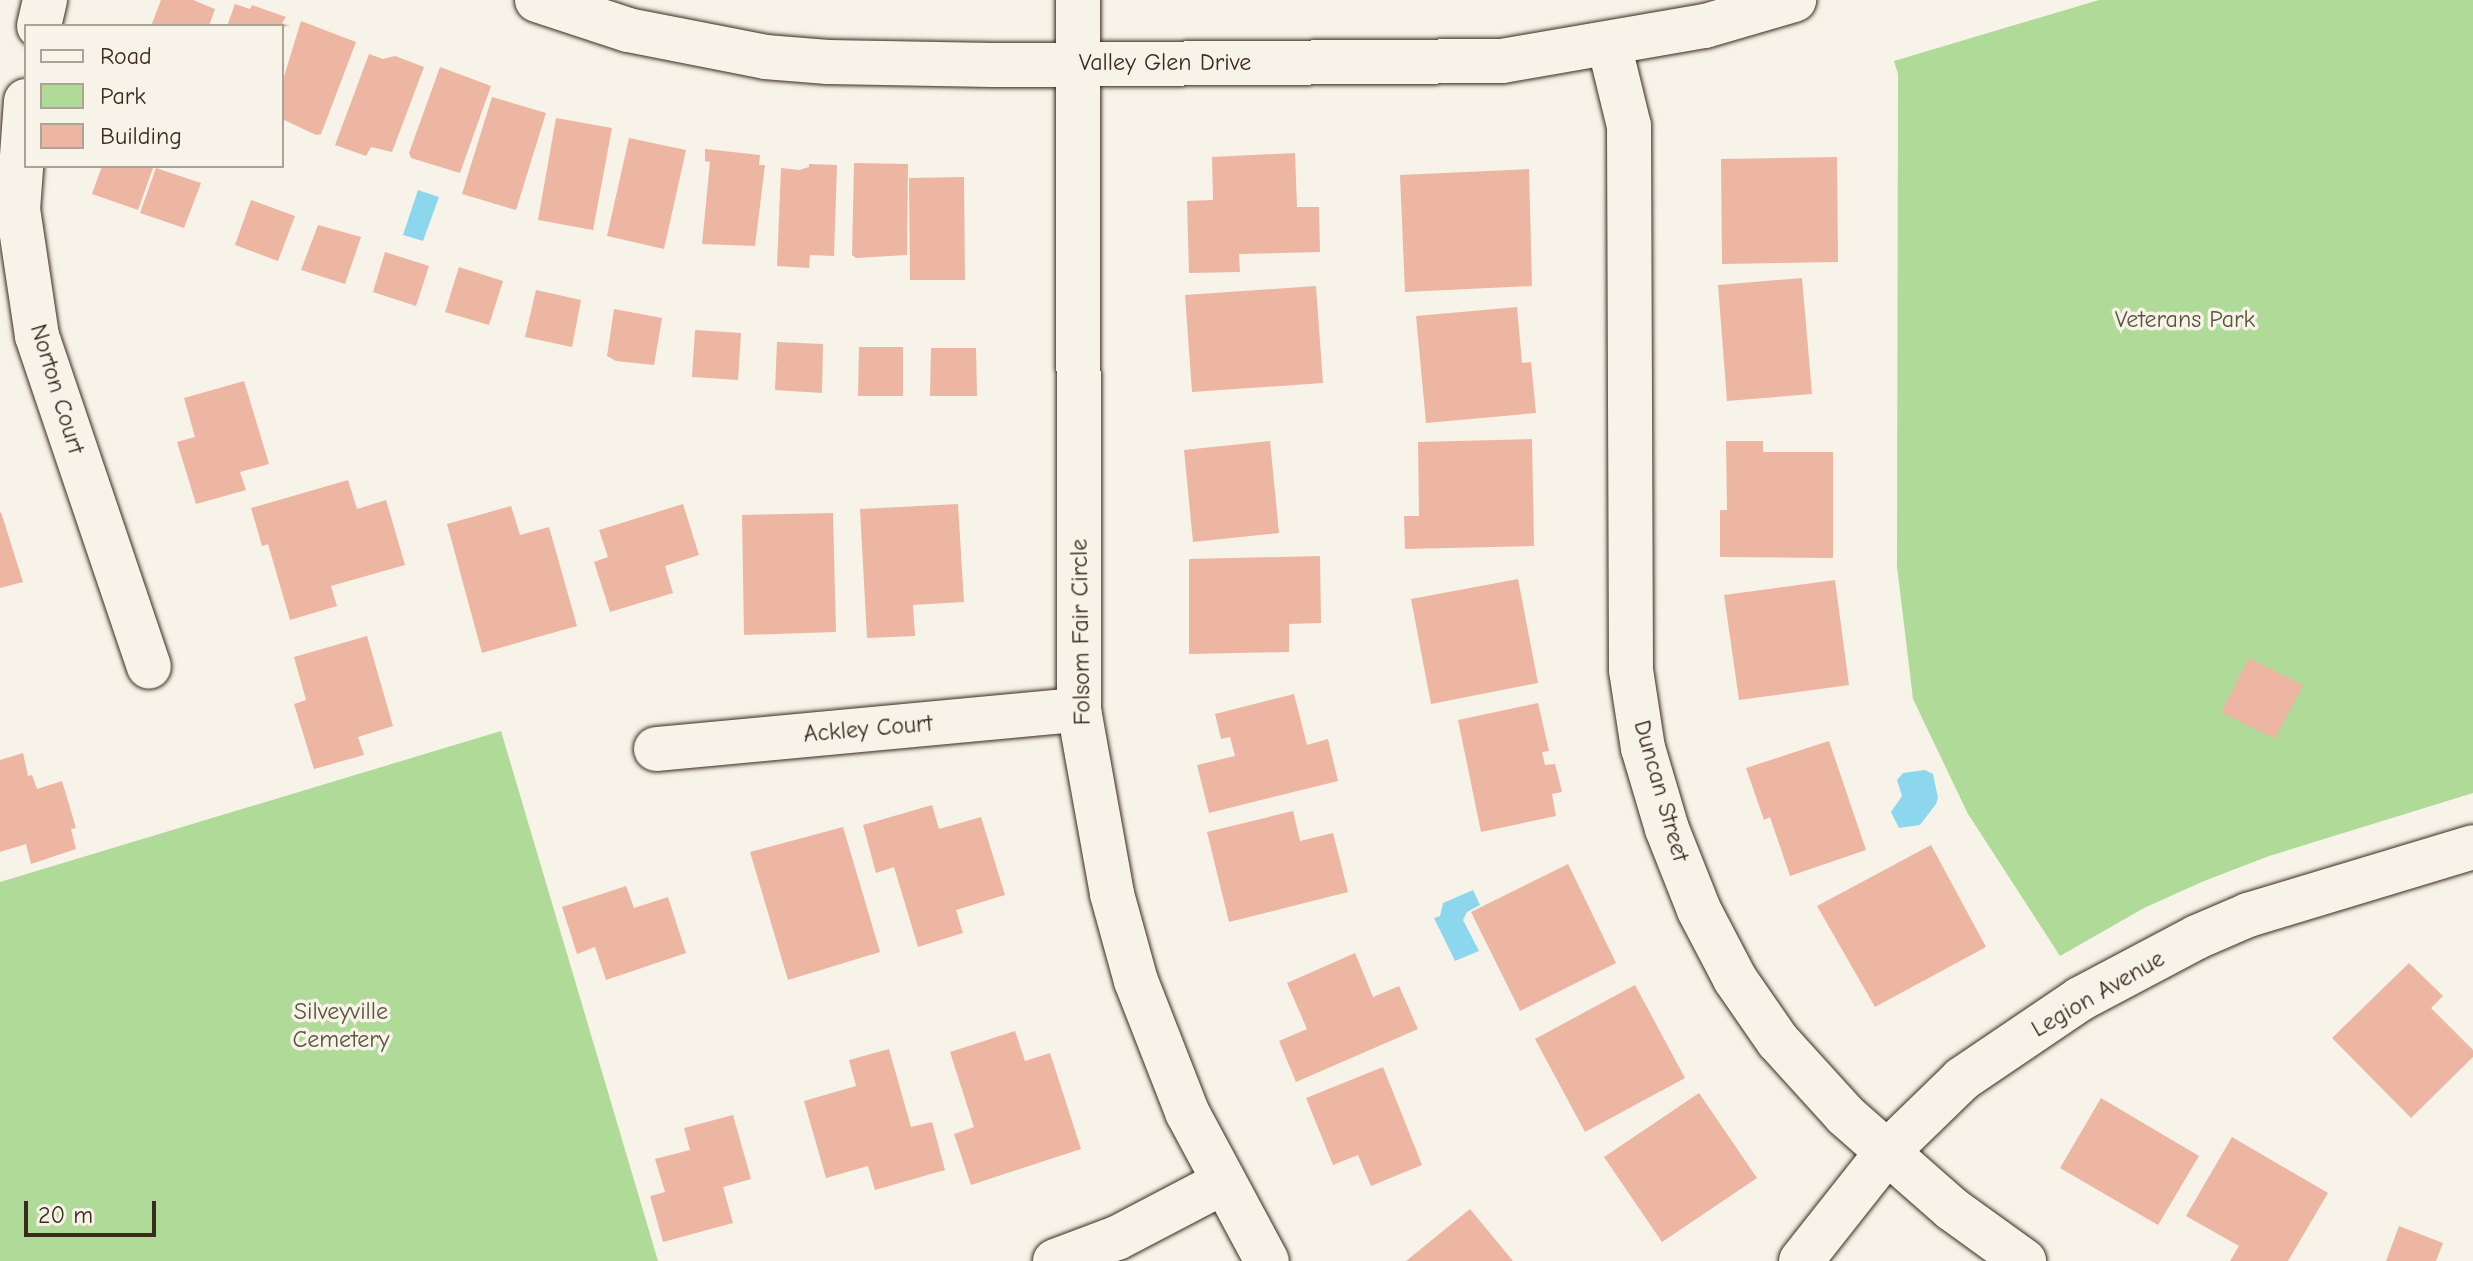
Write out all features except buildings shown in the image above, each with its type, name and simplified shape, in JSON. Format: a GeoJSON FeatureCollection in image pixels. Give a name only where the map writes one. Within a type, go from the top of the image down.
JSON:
{"type":"FeatureCollection","features":[{"type":"Feature","properties":{"kind":"street"},"geometry":{"type":"LineString","coordinates":[[39,24],[45,0]]}},
{"type":"Feature","properties":{"kind":"street","name":"Valley Glen Drive"},"geometry":{"type":"LineString","coordinates":[[537,0],[628,30],[765,57],[889,64],[1502,61],[1705,26],[1794,0]]}},
{"type":"Feature","properties":{"kind":"street","name":"Folsom Fair Circle"},"geometry":{"type":"LineString","coordinates":[[1078,0],[1079,710],[1112,894],[1136,981],[1181,1098],[1222,1183],[1267,1261]]}},
{"type":"Feature","properties":{"kind":"street","name":"Duncan Street"},"geometry":{"type":"LineString","coordinates":[[1609,44],[1629,126],[1629,633],[1643,748],[1667,829],[1699,910],[1735,979],[1807,1077],[1845,1115],[1952,1209],[2024,1261]]}},
{"type":"Feature","properties":{"kind":"street","name":"Norton Court"},"geometry":{"type":"LineString","coordinates":[[24,128],[18,209],[37,336],[149,667]]}},
{"type":"Feature","properties":{"kind":"street","name":"Ackley Court"},"geometry":{"type":"LineString","coordinates":[[656,749],[1079,710]]}},
{"type":"Feature","properties":{"kind":"street","name":"Legion Avenue"},"geometry":{"type":"LineString","coordinates":[[1801,1261],[1888,1151],[1962,1079],[2080,999],[2197,937],[2248,915],[2473,847]]}},
{"type":"Feature","properties":{"kind":"street"},"geometry":{"type":"LineString","coordinates":[[1055,1261],[1117,1238],[1222,1183]]}},
{"type":"Feature","properties":{"kind":"green space","name":"Veterans Park"},"geometry":{"type":"Polygon","coordinates":[[[2099,0],[2473,0],[2473,793],[2269,856],[2204,881],[2144,908],[2060,956],[1968,814],[1913,699],[1897,566],[1898,74],[1894,61],[2099,0]]]}},
{"type":"Feature","properties":{"kind":"green space","name":"Silveyville Cemetery"},"geometry":{"type":"Polygon","coordinates":[[[501,731],[658,1261],[0,1261],[0,882],[501,731]]]}},
{"type":"Feature","properties":{"kind":"water"},"geometry":{"type":"Polygon","coordinates":[[[418,190],[439,197],[423,241],[403,235],[418,190]]]}},
{"type":"Feature","properties":{"kind":"water"},"geometry":{"type":"Polygon","coordinates":[[[1925,770],[1933,774],[1938,798],[1936,804],[1920,825],[1899,828],[1891,812],[1902,796],[1897,780],[1903,773],[1925,770]]]}},
{"type":"Feature","properties":{"kind":"water"},"geometry":{"type":"Polygon","coordinates":[[[1473,890],[1480,905],[1467,912],[1463,920],[1479,951],[1455,961],[1434,918],[1440,916],[1443,903],[1473,890]]]}}]}
